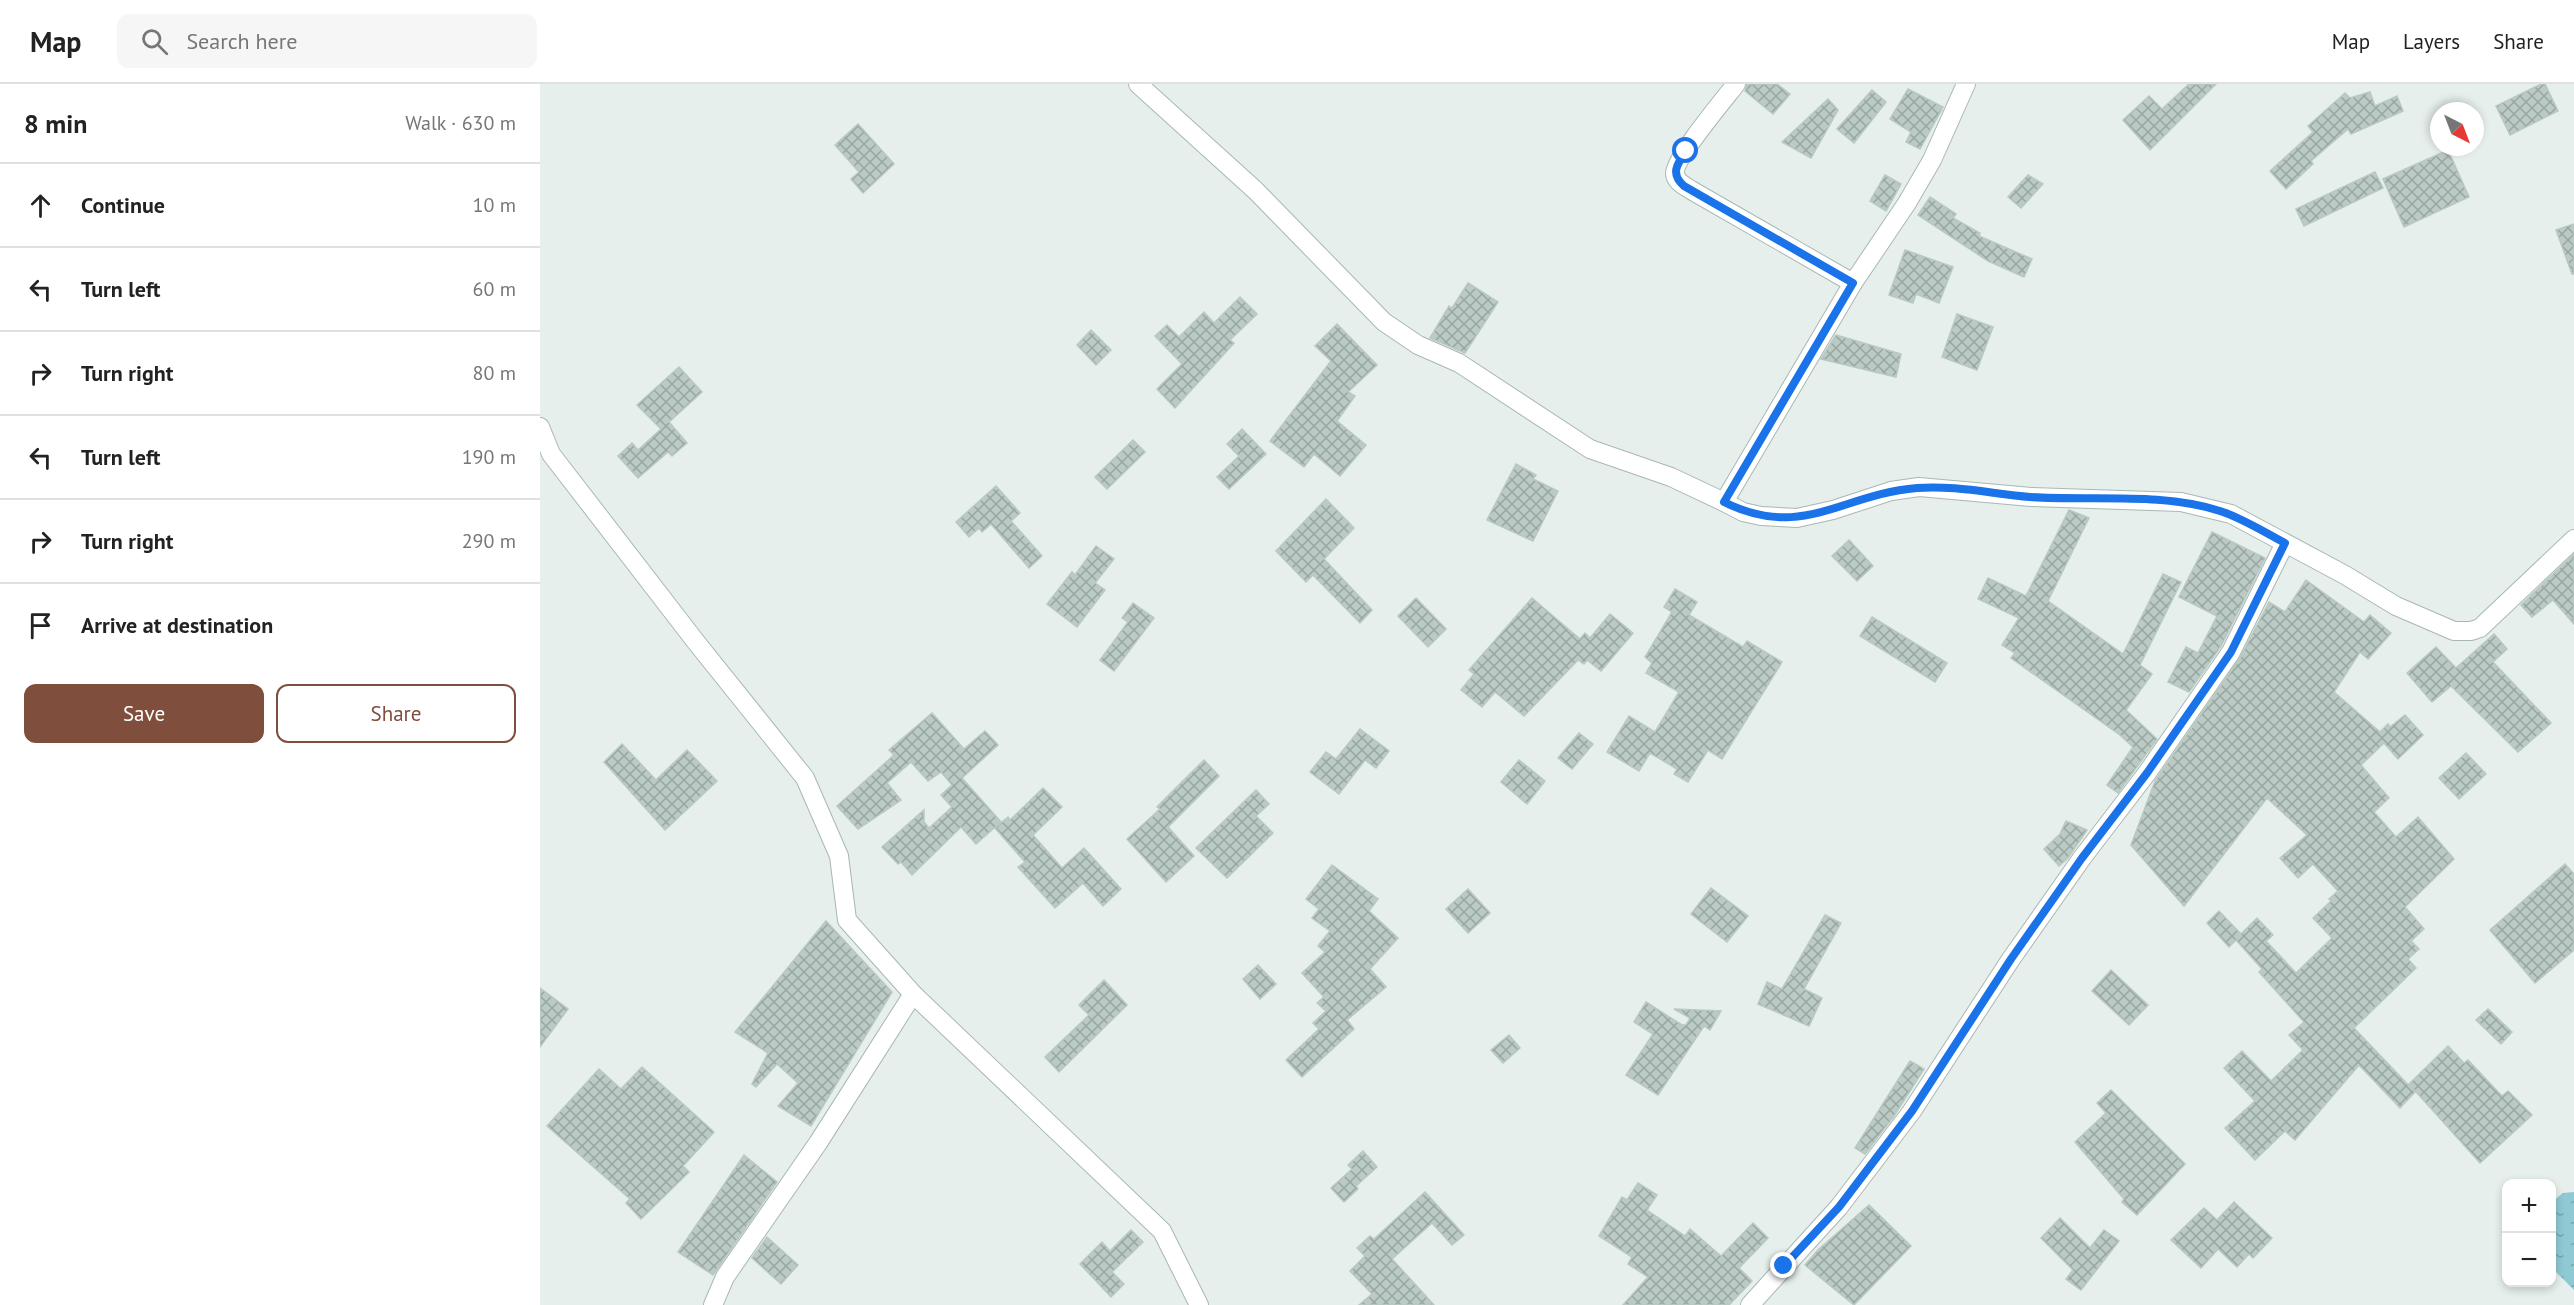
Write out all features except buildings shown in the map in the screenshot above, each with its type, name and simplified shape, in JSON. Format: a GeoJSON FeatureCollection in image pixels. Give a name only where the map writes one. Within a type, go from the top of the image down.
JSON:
{"type":"FeatureCollection","features":[{"type":"Feature","properties":{"kind":"street"},"geometry":{"type":"LineString","coordinates":[[1138,84],[1218,154],[1384,322],[1418,345],[1459,363],[1590,449],[1671,477],[1724,502],[1761,516],[1797,518],[1833,510],[1891,491],[1919,488],[2031,497],[2181,502],[2230,514],[2396,606],[2454,631],[2471,631],[2488,621],[2544,565],[2574,539]]}},
{"type":"Feature","properties":{"kind":"street"},"geometry":{"type":"LineString","coordinates":[[1736,84],[1686,151],[1675,171],[1677,178],[1691,190],[1853,283]]}},
{"type":"Feature","properties":{"kind":"street"},"geometry":{"type":"LineString","coordinates":[[1724,502],[1853,283],[1917,186],[1966,84]]}},
{"type":"Feature","properties":{"kind":"street"},"geometry":{"type":"LineString","coordinates":[[540,427],[551,454],[560,466],[805,778],[839,856],[847,920],[913,994],[1162,1231],[1199,1305]]}},
{"type":"Feature","properties":{"kind":"street"},"geometry":{"type":"LineString","coordinates":[[1750,1305],[1839,1207],[1912,1111],[2011,959],[2082,858],[2147,773],[2231,652],[2285,543]]}},
{"type":"Feature","properties":{"kind":"street"},"geometry":{"type":"LineString","coordinates":[[713,1305],[725,1277],[818,1143],[913,994]]}},
{"type":"Feature","properties":{"kind":"water"},"geometry":{"type":"Polygon","coordinates":[[[2574,1192],[2574,1290],[2556,1272],[2556,1199],[2563,1193],[2574,1192]]]}},
{"type":"Feature","properties":{"kind":"route"},"geometry":{"type":"LineString","coordinates":[[1686,151],[1675,171],[1677,178],[1684,186],[1853,283],[1724,502],[1743,512],[1761,516],[1797,518],[1816,515],[1891,491],[1919,488],[2031,497],[2181,502],[2230,514],[2285,543],[2231,652],[2147,773],[2082,858],[2011,959],[1912,1111],[1839,1207],[1784,1266]]}}]}
